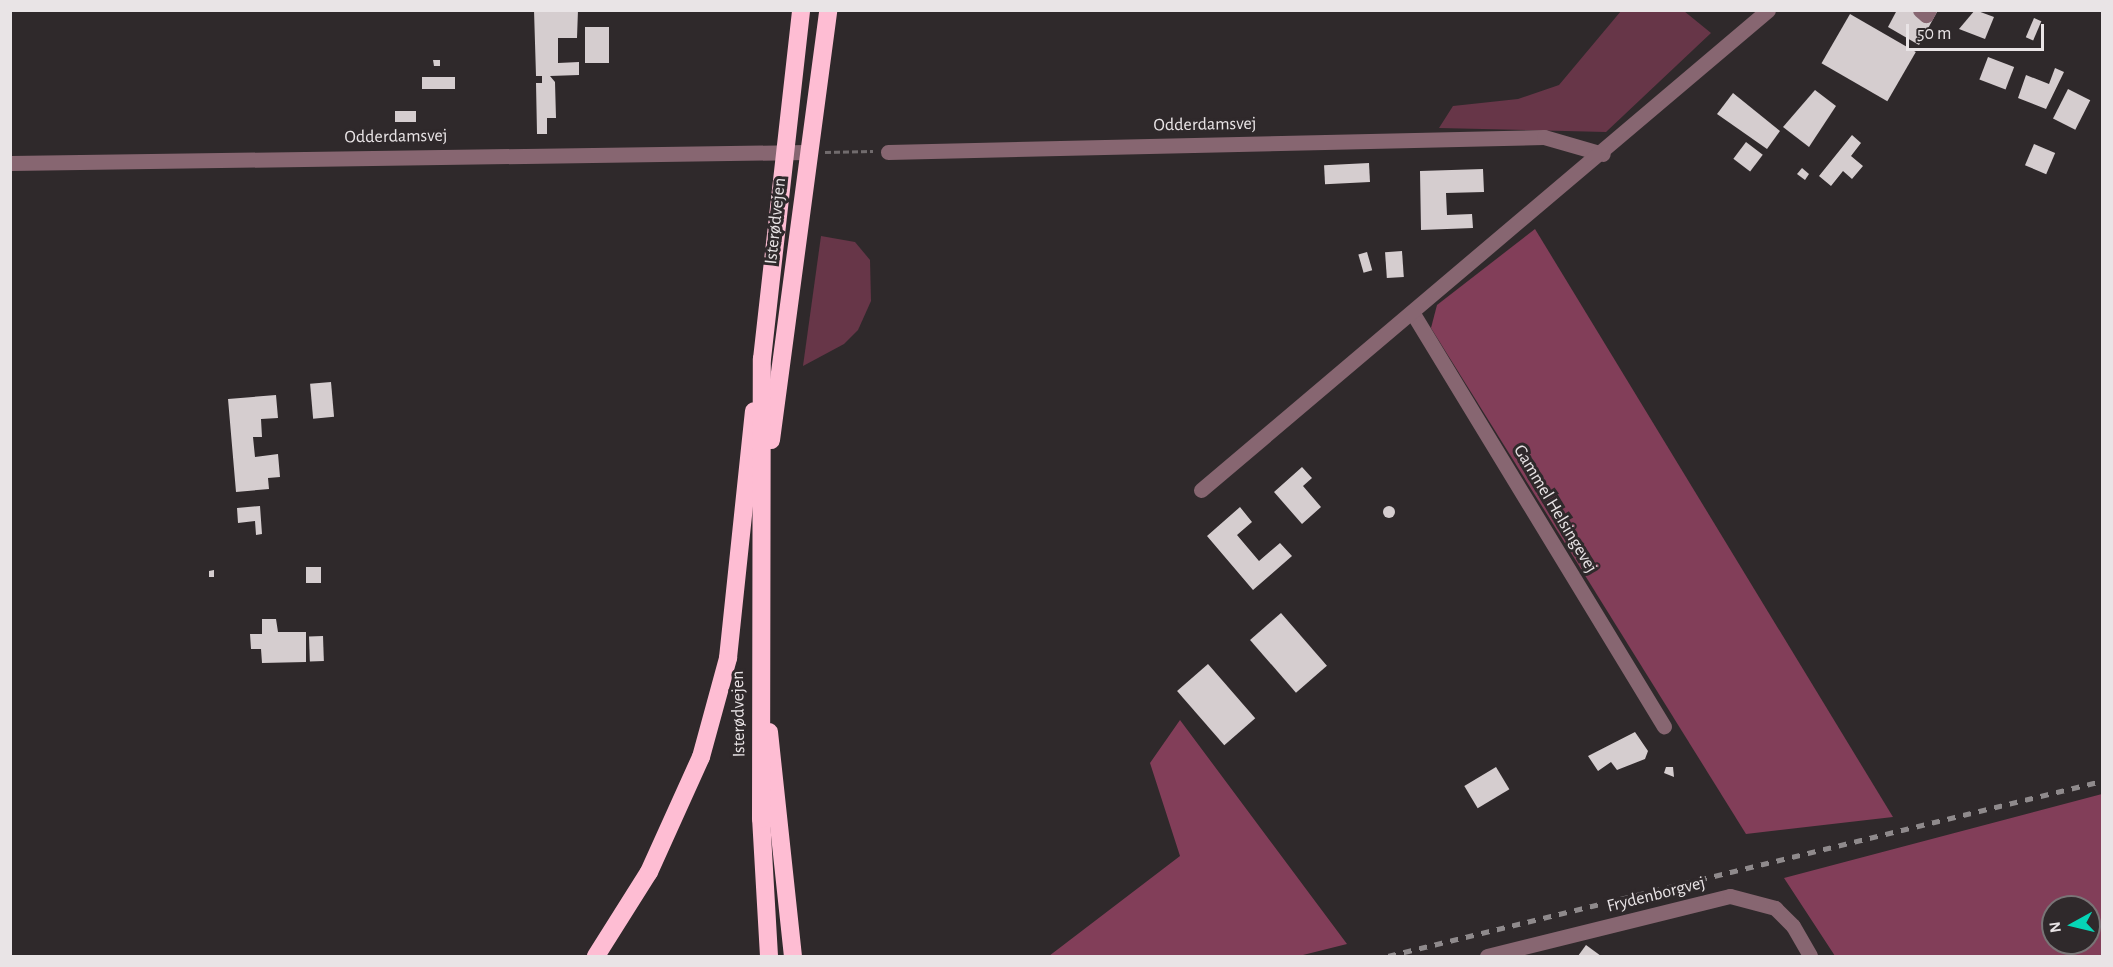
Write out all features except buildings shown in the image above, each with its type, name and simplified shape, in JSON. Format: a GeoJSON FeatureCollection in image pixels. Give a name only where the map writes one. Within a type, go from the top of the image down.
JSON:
{"type":"FeatureCollection","features":[{"type":"Feature","properties":{"kind":"highway","name":"Isterødvejen"},"geometry":{"type":"LineString","coordinates":[[770,957],[760,689],[764,471],[762,359],[783,152],[801,10]]}},
{"type":"Feature","properties":{"kind":"highway","name":"Isterødvejen"},"geometry":{"type":"LineString","coordinates":[[764,471],[778,406],[806,152],[828,10]]}},
{"type":"Feature","properties":{"kind":"highway"},"geometry":{"type":"LineString","coordinates":[[596,957],[649,872],[701,757],[728,658],[762,359]]}},
{"type":"Feature","properties":{"kind":"highway"},"geometry":{"type":"LineString","coordinates":[[760,689],[777,772],[793,957]]}},
{"type":"Feature","properties":{"kind":"street"},"geometry":{"type":"LineString","coordinates":[[1201,490],[1603,154],[1768,10]]}},
{"type":"Feature","properties":{"kind":"street"},"geometry":{"type":"LineString","coordinates":[[1920,10],[1926,15],[1929,10]]}},
{"type":"Feature","properties":{"kind":"street","name":"Odderdamsvej"},"geometry":{"type":"LineString","coordinates":[[888,152],[1544,137],[1603,154]]}},
{"type":"Feature","properties":{"kind":"street","name":"Odderdamsvej"},"geometry":{"type":"LineString","coordinates":[[10,163],[806,152]]}},
{"type":"Feature","properties":{"kind":"street","name":"Gammel Helsingevej"},"geometry":{"type":"LineString","coordinates":[[1412,312],[1664,726]]}},
{"type":"Feature","properties":{"kind":"street","name":"Frydenborgvej"},"geometry":{"type":"LineString","coordinates":[[1487,957],[1730,896],[1775,908],[1793,926],[1810,957]]}},
{"type":"Feature","properties":{"kind":"path"},"geometry":{"type":"LineString","coordinates":[[806,152],[888,152]]}},
{"type":"Feature","properties":{"kind":"shaded area"},"geometry":{"type":"Polygon","coordinates":[[[1621,11],[1684,11],[1711,33],[1606,132],[1439,128],[1453,106],[1518,99],[1559,85],[1621,11]]]}},
{"type":"Feature","properties":{"kind":"shaded area"},"geometry":{"type":"Polygon","coordinates":[[[1535,229],[1893,817],[1746,834],[1431,328],[1437,305],[1535,229]]]}},
{"type":"Feature","properties":{"kind":"shaded area"},"geometry":{"type":"Polygon","coordinates":[[[821,236],[855,242],[870,260],[871,301],[858,330],[844,344],[803,366],[821,236]]]}},
{"type":"Feature","properties":{"kind":"shaded area"},"geometry":{"type":"Polygon","coordinates":[[[1180,720],[1347,944],[1299,956],[1049,956],[1180,856],[1150,763],[1180,720]]]}},
{"type":"Feature","properties":{"kind":"shaded area"},"geometry":{"type":"Polygon","coordinates":[[[2102,794],[2102,956],[1835,956],[1784,878],[2102,794]]]}},
{"type":"Feature","properties":{"kind":"railway"},"geometry":{"type":"LineString","coordinates":[[1388,956],[2102,781]]}}]}
